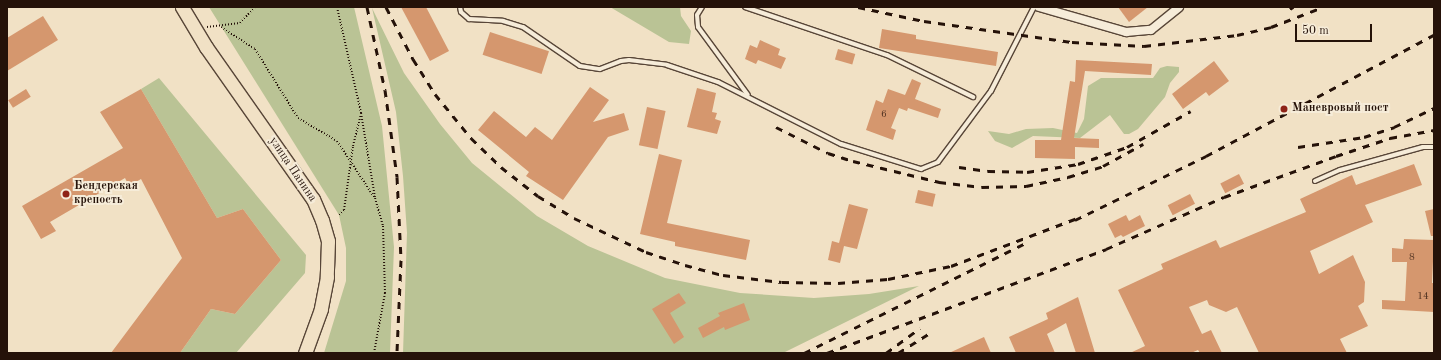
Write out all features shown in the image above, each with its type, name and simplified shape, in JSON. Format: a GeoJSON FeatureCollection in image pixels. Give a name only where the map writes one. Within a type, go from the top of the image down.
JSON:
{"type":"FeatureCollection","features":[{"type":"Feature","properties":{"kind":"main road","name":"улица Панина"},"geometry":{"type":"LineString","coordinates":[[182,7],[194,28],[313,199],[322,220],[328,242],[327,277],[321,309],[305,353]]}},
{"type":"Feature","properties":{"kind":"street"},"geometry":{"type":"LineString","coordinates":[[1039,7],[1126,32],[1150,30],[1179,7]]}},
{"type":"Feature","properties":{"kind":"lane"},"geometry":{"type":"LineString","coordinates":[[460,7],[461,12],[469,19],[503,21],[523,27],[580,66],[600,69],[620,61],[654,63],[703,76],[750,97],[840,144],[913,168],[927,168],[945,153],[991,91],[1034,7]]}},
{"type":"Feature","properties":{"kind":"lane"},"geometry":{"type":"LineString","coordinates":[[702,7],[697,15],[698,28],[750,97]]}},
{"type":"Feature","properties":{"kind":"lane"},"geometry":{"type":"LineString","coordinates":[[745,7],[887,54],[973,97]]}},
{"type":"Feature","properties":{"kind":"lane"},"geometry":{"type":"LineString","coordinates":[[1315,181],[1340,170],[1423,147],[1434,148]]}},
{"type":"Feature","properties":{"kind":"path"},"geometry":{"type":"LineString","coordinates":[[194,28],[221,27],[240,23],[255,7]]}},
{"type":"Feature","properties":{"kind":"path"},"geometry":{"type":"LineString","coordinates":[[337,7],[361,112],[375,198],[383,226],[385,293],[374,353]]}},
{"type":"Feature","properties":{"kind":"path"},"geometry":{"type":"LineString","coordinates":[[221,27],[255,49],[298,118],[337,141],[375,198]]}},
{"type":"Feature","properties":{"kind":"path"},"geometry":{"type":"LineString","coordinates":[[339,215],[344,210],[353,146],[361,112]]}},
{"type":"Feature","properties":{"kind":"green space"},"geometry":{"type":"Polygon","coordinates":[[[209,7],[354,7],[382,126],[394,247],[390,353],[324,353],[346,281],[346,248],[339,215],[209,7]]]}},
{"type":"Feature","properties":{"kind":"green space"},"geometry":{"type":"Polygon","coordinates":[[[610,7],[680,7],[681,16],[691,31],[689,44],[669,42],[610,7]]]}},
{"type":"Feature","properties":{"kind":"green space"},"geometry":{"type":"Polygon","coordinates":[[[372,8],[404,73],[440,124],[472,163],[537,216],[588,246],[665,278],[740,293],[814,298],[869,294],[919,286],[783,353],[403,353],[407,233],[403,176],[396,112],[372,8]]]}},
{"type":"Feature","properties":{"kind":"green space"},"geometry":{"type":"Polygon","coordinates":[[[1167,66],[1179,67],[1179,72],[1170,83],[1165,97],[1138,129],[1129,134],[1124,134],[1110,115],[1080,138],[1033,136],[1012,148],[995,141],[988,131],[1009,134],[1026,129],[1053,128],[1077,133],[1084,119],[1088,86],[1101,78],[1153,78],[1160,68],[1167,66]]]}},
{"type":"Feature","properties":{"kind":"green space"},"geometry":{"type":"Polygon","coordinates":[[[159,78],[306,255],[305,273],[236,353],[180,353],[211,309],[235,314],[281,260],[243,209],[217,218],[141,89],[159,78]]]}},
{"type":"Feature","properties":{"kind":"building"},"geometry":{"type":"Polygon","coordinates":[[[401,7],[426,7],[449,51],[430,61],[401,7]]]}},
{"type":"Feature","properties":{"kind":"building"},"geometry":{"type":"Polygon","coordinates":[[[1118,7],[1148,7],[1129,22],[1118,7]]]}},
{"type":"Feature","properties":{"kind":"building"},"geometry":{"type":"Polygon","coordinates":[[[43,16],[58,40],[7,71],[7,38],[43,16]]]}},
{"type":"Feature","properties":{"kind":"building"},"geometry":{"type":"Polygon","coordinates":[[[882,29],[916,35],[916,39],[998,52],[996,66],[879,48],[882,29]]]}},
{"type":"Feature","properties":{"kind":"building"},"geometry":{"type":"Polygon","coordinates":[[[490,32],[549,51],[542,74],[483,55],[490,32]]]}},
{"type":"Feature","properties":{"kind":"building"},"geometry":{"type":"Polygon","coordinates":[[[760,40],[780,49],[778,55],[786,58],[781,69],[758,60],[756,64],[745,59],[750,45],[757,48],[760,40]]]}},
{"type":"Feature","properties":{"kind":"building"},"geometry":{"type":"Polygon","coordinates":[[[838,49],[855,54],[852,65],[835,60],[838,49]]]}},
{"type":"Feature","properties":{"kind":"building"},"geometry":{"type":"Polygon","coordinates":[[[1076,60],[1152,64],[1151,75],[1085,71],[1074,138],[1099,139],[1099,148],[1075,147],[1075,159],[1035,158],[1035,140],[1061,140],[1070,81],[1075,82],[1076,60]]]}},
{"type":"Feature","properties":{"kind":"building"},"geometry":{"type":"Polygon","coordinates":[[[1214,61],[1229,81],[1209,96],[1206,92],[1183,109],[1172,94],[1214,61]]]}},
{"type":"Feature","properties":{"kind":"building"},"geometry":{"type":"Polygon","coordinates":[[[912,79],[921,83],[915,99],[941,109],[938,118],[908,108],[907,111],[899,108],[891,128],[896,130],[893,140],[866,130],[876,100],[883,103],[888,89],[905,95],[912,79]]]}},
{"type":"Feature","properties":{"kind":"building"},"geometry":{"type":"Polygon","coordinates":[[[590,87],[609,100],[593,122],[624,113],[629,130],[608,137],[563,200],[526,176],[529,172],[478,130],[494,111],[526,137],[535,127],[552,140],[590,87]]]}},
{"type":"Feature","properties":{"kind":"building"},"geometry":{"type":"Polygon","coordinates":[[[697,88],[716,93],[712,112],[717,113],[715,119],[721,121],[717,134],[687,127],[697,88]]]}},
{"type":"Feature","properties":{"kind":"building"},"geometry":{"type":"Polygon","coordinates":[[[26,89],[31,97],[13,108],[8,100],[26,89]]]}},
{"type":"Feature","properties":{"kind":"building"},"geometry":{"type":"Polygon","coordinates":[[[141,89],[217,218],[243,209],[281,260],[235,314],[211,309],[180,353],[111,353],[182,258],[141,179],[129,186],[125,178],[50,222],[56,231],[41,239],[22,206],[123,148],[100,112],[141,89]]]}},
{"type":"Feature","properties":{"kind":"building"},"geometry":{"type":"Polygon","coordinates":[[[647,107],[666,111],[657,149],[639,145],[647,107]]]}},
{"type":"Feature","properties":{"kind":"building"},"geometry":{"type":"Polygon","coordinates":[[[659,154],[682,160],[667,223],[750,240],[746,260],[675,246],[675,242],[640,234],[659,154]]]}},
{"type":"Feature","properties":{"kind":"building"},"geometry":{"type":"Polygon","coordinates":[[[1414,164],[1422,185],[1365,205],[1373,222],[1310,251],[1319,274],[1353,255],[1365,282],[1364,302],[1358,306],[1368,326],[1340,339],[1347,353],[1259,353],[1237,307],[1226,312],[1209,305],[1207,300],[1189,307],[1202,334],[1211,330],[1222,353],[1200,353],[1198,350],[1191,353],[1130,353],[1145,346],[1118,290],[1163,269],[1161,264],[1216,240],[1220,248],[1306,212],[1300,199],[1352,175],[1356,185],[1414,164]]]}},
{"type":"Feature","properties":{"kind":"building"},"geometry":{"type":"Polygon","coordinates":[[[1239,174],[1244,184],[1225,193],[1220,184],[1239,174]]]}},
{"type":"Feature","properties":{"kind":"building"},"geometry":{"type":"Polygon","coordinates":[[[918,190],[936,194],[933,207],[915,203],[918,190]]]}},
{"type":"Feature","properties":{"kind":"building"},"geometry":{"type":"Polygon","coordinates":[[[1190,194],[1195,204],[1173,215],[1168,205],[1190,194]]]}},
{"type":"Feature","properties":{"kind":"building"},"geometry":{"type":"Polygon","coordinates":[[[849,204],[868,209],[857,249],[844,246],[840,263],[828,260],[832,241],[839,243],[849,204]]]}},
{"type":"Feature","properties":{"kind":"building"},"geometry":{"type":"Polygon","coordinates":[[[1434,209],[1434,236],[1431,236],[1425,211],[1434,209]]]}},
{"type":"Feature","properties":{"kind":"building"},"geometry":{"type":"Polygon","coordinates":[[[1126,215],[1129,221],[1140,215],[1145,226],[1123,237],[1121,235],[1115,238],[1108,224],[1126,215]]]}},
{"type":"Feature","properties":{"kind":"building"},"geometry":{"type":"Polygon","coordinates":[[[1404,239],[1434,240],[1432,283],[1434,283],[1434,312],[1382,309],[1382,300],[1405,301],[1407,262],[1392,262],[1392,248],[1403,249],[1404,239]]]}},
{"type":"Feature","properties":{"kind":"building"},"geometry":{"type":"Polygon","coordinates":[[[679,293],[686,303],[670,313],[684,337],[674,344],[652,309],[679,293]]]}},
{"type":"Feature","properties":{"kind":"building"},"geometry":{"type":"Polygon","coordinates":[[[1078,297],[1095,353],[1076,353],[1066,323],[1047,334],[1055,353],[1016,353],[1009,337],[1048,319],[1046,313],[1078,297]]]}},
{"type":"Feature","properties":{"kind":"building"},"geometry":{"type":"Polygon","coordinates":[[[744,303],[750,320],[725,330],[724,327],[703,338],[698,328],[720,316],[718,313],[744,303]]]}},
{"type":"Feature","properties":{"kind":"building"},"geometry":{"type":"Polygon","coordinates":[[[984,337],[991,353],[949,353],[984,337]]]}},
{"type":"Feature","properties":{"kind":"railway"},"geometry":{"type":"LineString","coordinates":[[367,7],[385,90],[397,177],[401,260],[397,353]]}},
{"type":"Feature","properties":{"kind":"railway"},"geometry":{"type":"LineString","coordinates":[[386,7],[413,59],[435,94],[471,138],[501,167],[538,196],[574,218],[646,252],[685,265],[723,275],[782,282],[838,283],[888,279],[951,266],[1080,217]]}},
{"type":"Feature","properties":{"kind":"railway"},"geometry":{"type":"LineString","coordinates":[[858,7],[924,21],[1072,42],[1144,46],[1237,35],[1271,27],[1323,7]]}},
{"type":"Feature","properties":{"kind":"railway"},"geometry":{"type":"LineString","coordinates":[[1075,220],[1206,156],[1434,35]]}},
{"type":"Feature","properties":{"kind":"railway"},"geometry":{"type":"LineString","coordinates":[[1298,147],[1364,137],[1394,127],[1434,108]]}},
{"type":"Feature","properties":{"kind":"railway"},"geometry":{"type":"LineString","coordinates":[[959,167],[988,171],[1027,172],[1078,164],[1127,147],[1191,111]]}},
{"type":"Feature","properties":{"kind":"railway"},"geometry":{"type":"LineString","coordinates":[[776,127],[828,153],[853,161],[939,182],[982,187],[1026,186],[1068,177],[1103,166],[1143,144]]}},
{"type":"Feature","properties":{"kind":"railway"},"geometry":{"type":"LineString","coordinates":[[827,353],[1106,249],[1224,197],[1390,138],[1434,130]]}},
{"type":"Feature","properties":{"kind":"railway"},"geometry":{"type":"LineString","coordinates":[[804,353],[1026,243]]}},
{"type":"Feature","properties":{"kind":"railway"},"geometry":{"type":"LineString","coordinates":[[886,353],[920,328]]}},
{"type":"Feature","properties":{"kind":"railway"},"geometry":{"type":"LineString","coordinates":[[898,353],[932,332]]}},
{"type":"Feature","properties":{"kind":"place","name":"Маневровый пост"},"geometry":{"type":"Point","coordinates":[1284,109]}},
{"type":"Feature","properties":{"kind":"place","name":"Бендерская крепость"},"geometry":{"type":"Point","coordinates":[66,194]}}]}
